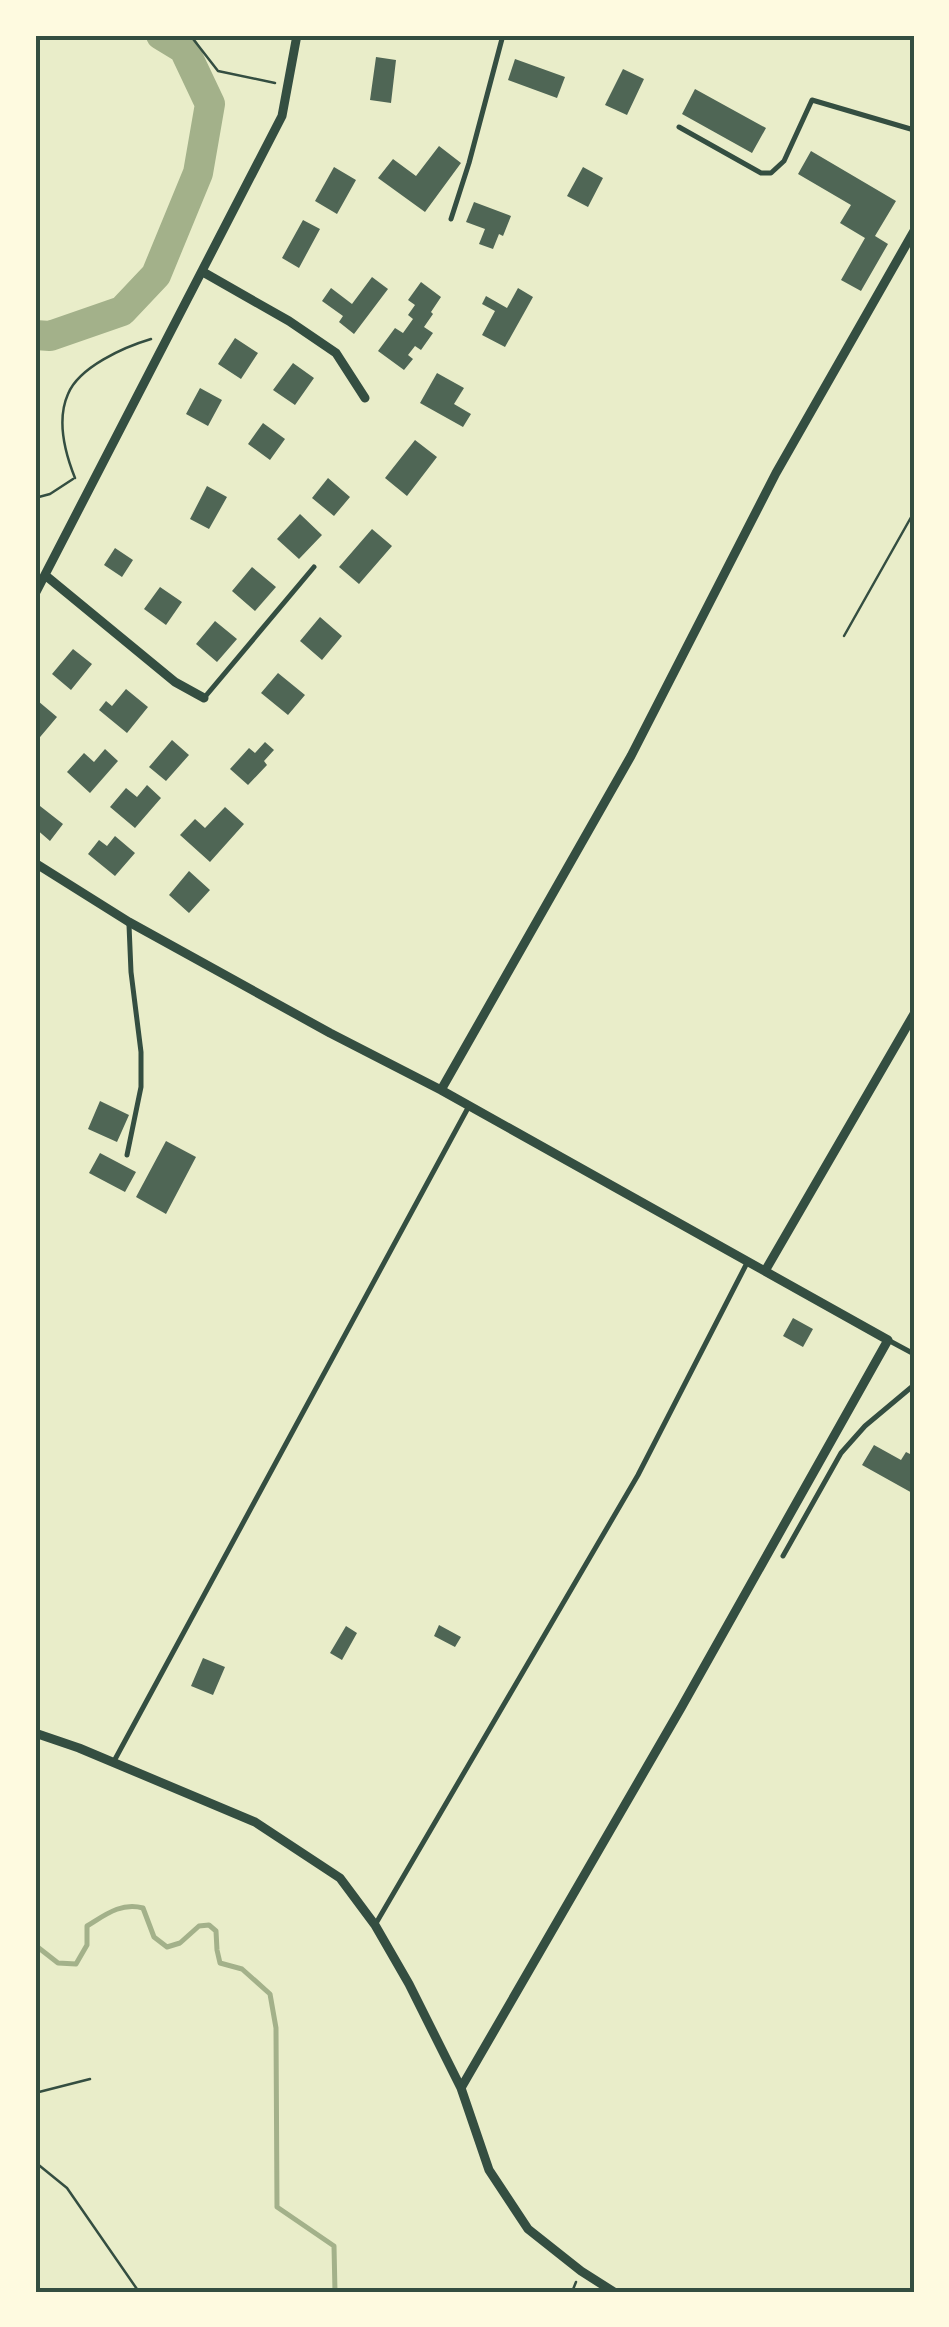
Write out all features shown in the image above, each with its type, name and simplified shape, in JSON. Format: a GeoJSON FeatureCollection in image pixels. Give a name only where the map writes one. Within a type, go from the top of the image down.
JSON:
{"type":"FeatureCollection","features":[{"type":"Feature","properties":{"kind":"street"},"geometry":{"type":"LineString","coordinates":[[35,594],[282,116],[298,35]]}},
{"type":"Feature","properties":{"kind":"street"},"geometry":{"type":"LineString","coordinates":[[442,1090],[631,756],[776,472],[914,231]]}},
{"type":"Feature","properties":{"kind":"street"},"geometry":{"type":"LineString","coordinates":[[203,272],[290,321],[336,354],[365,398]]}},
{"type":"Feature","properties":{"kind":"street"},"geometry":{"type":"LineString","coordinates":[[44,575],[175,682],[204,698]]}},
{"type":"Feature","properties":{"kind":"street"},"geometry":{"type":"LineString","coordinates":[[35,863],[129,922],[442,1090],[888,1340],[461,2088]]}},
{"type":"Feature","properties":{"kind":"street"},"geometry":{"type":"LineString","coordinates":[[765,1271],[914,1014]]}},
{"type":"Feature","properties":{"kind":"street"},"geometry":{"type":"LineString","coordinates":[[35,1733],[255,1822],[340,1878],[375,1925],[409,1984],[461,2088],[489,2170],[528,2229],[614,2292]]}},
{"type":"Feature","properties":{"kind":"lane"},"geometry":{"type":"LineString","coordinates":[[451,219],[502,35]]}},
{"type":"Feature","properties":{"kind":"lane"},"geometry":{"type":"LineString","coordinates":[[679,127],[761,172],[771,172],[784,161],[812,100],[914,130]]}},
{"type":"Feature","properties":{"kind":"lane"},"geometry":{"type":"LineString","coordinates":[[204,698],[314,567]]}},
{"type":"Feature","properties":{"kind":"lane"},"geometry":{"type":"LineString","coordinates":[[127,1155],[142,1087],[129,922]]}},
{"type":"Feature","properties":{"kind":"lane"},"geometry":{"type":"LineString","coordinates":[[114,1763],[469,1105]]}},
{"type":"Feature","properties":{"kind":"lane"},"geometry":{"type":"LineString","coordinates":[[375,1925],[638,1475],[748,1262]]}},
{"type":"Feature","properties":{"kind":"lane"},"geometry":{"type":"LineString","coordinates":[[888,1340],[914,1354]]}},
{"type":"Feature","properties":{"kind":"lane"},"geometry":{"type":"LineString","coordinates":[[783,1556],[840,1452],[914,1385]]}},
{"type":"Feature","properties":{"kind":"path"},"geometry":{"type":"LineString","coordinates":[[190,35],[218,70],[288,85]]}},
{"type":"Feature","properties":{"kind":"path"},"geometry":{"type":"LineString","coordinates":[[35,498],[50,494],[74,478],[65,452],[62,418],[68,393],[86,371],[128,346],[171,333]]}},
{"type":"Feature","properties":{"kind":"path"},"geometry":{"type":"LineString","coordinates":[[844,636],[914,512]]}},
{"type":"Feature","properties":{"kind":"path"},"geometry":{"type":"LineString","coordinates":[[35,2093],[90,2078]]}},
{"type":"Feature","properties":{"kind":"path"},"geometry":{"type":"LineString","coordinates":[[35,2162],[66,2188],[138,2292]]}},
{"type":"Feature","properties":{"kind":"building"},"geometry":{"type":"Polygon","coordinates":[[[376,57],[396,60],[391,103],[370,100],[376,57]]]}},
{"type":"Feature","properties":{"kind":"building"},"geometry":{"type":"Polygon","coordinates":[[[515,59],[565,77],[557,98],[508,80],[515,59]]]}},
{"type":"Feature","properties":{"kind":"building"},"geometry":{"type":"Polygon","coordinates":[[[623,69],[644,79],[627,115],[605,105],[623,69]]]}},
{"type":"Feature","properties":{"kind":"building"},"geometry":{"type":"Polygon","coordinates":[[[695,89],[766,128],[752,153],[682,114],[695,89]]]}},
{"type":"Feature","properties":{"kind":"building"},"geometry":{"type":"Polygon","coordinates":[[[439,146],[461,163],[425,212],[378,178],[393,159],[416,176],[439,146]]]}},
{"type":"Feature","properties":{"kind":"building"},"geometry":{"type":"Polygon","coordinates":[[[811,151],[896,201],[875,236],[888,244],[861,291],[841,280],[865,238],[840,223],[851,205],[798,174],[811,151]]]}},
{"type":"Feature","properties":{"kind":"building"},"geometry":{"type":"Polygon","coordinates":[[[334,167],[356,180],[337,214],[315,201],[334,167]]]}},
{"type":"Feature","properties":{"kind":"building"},"geometry":{"type":"Polygon","coordinates":[[[583,167],[603,178],[588,207],[567,196],[583,167]]]}},
{"type":"Feature","properties":{"kind":"building"},"geometry":{"type":"Polygon","coordinates":[[[474,202],[511,216],[493,249],[479,244],[485,229],[466,222],[474,202]]]}},
{"type":"Feature","properties":{"kind":"building"},"geometry":{"type":"Polygon","coordinates":[[[303,220],[320,229],[299,268],[282,258],[303,220]]]}},
{"type":"Feature","properties":{"kind":"building"},"geometry":{"type":"Polygon","coordinates":[[[372,277],[388,289],[354,334],[339,322],[343,316],[322,301],[331,288],[352,304],[372,277]]]}},
{"type":"Feature","properties":{"kind":"building"},"geometry":{"type":"Polygon","coordinates":[[[421,282],[441,297],[424,327],[433,333],[421,350],[415,346],[408,355],[413,359],[404,370],[378,351],[395,328],[403,333],[413,319],[408,315],[415,305],[408,300],[421,282]]]}},
{"type":"Feature","properties":{"kind":"building"},"geometry":{"type":"Polygon","coordinates":[[[518,288],[533,297],[505,347],[482,335],[495,311],[482,304],[486,296],[507,308],[518,288]]]}},
{"type":"Feature","properties":{"kind":"building"},"geometry":{"type":"Polygon","coordinates":[[[235,338],[258,353],[241,379],[218,364],[235,338]]]}},
{"type":"Feature","properties":{"kind":"building"},"geometry":{"type":"Polygon","coordinates":[[[293,363],[314,378],[295,405],[273,390],[293,363]]]}},
{"type":"Feature","properties":{"kind":"building"},"geometry":{"type":"Polygon","coordinates":[[[437,373],[464,388],[454,404],[471,414],[463,427],[420,403],[437,373]]]}},
{"type":"Feature","properties":{"kind":"building"},"geometry":{"type":"Polygon","coordinates":[[[200,388],[222,400],[208,426],[186,414],[200,388]]]}},
{"type":"Feature","properties":{"kind":"building"},"geometry":{"type":"Polygon","coordinates":[[[263,423],[285,439],[270,460],[248,444],[263,423]]]}},
{"type":"Feature","properties":{"kind":"building"},"geometry":{"type":"Polygon","coordinates":[[[415,440],[437,457],[407,496],[385,478],[415,440]]]}},
{"type":"Feature","properties":{"kind":"building"},"geometry":{"type":"Polygon","coordinates":[[[328,478],[350,497],[334,516],[312,498],[328,478]]]}},
{"type":"Feature","properties":{"kind":"building"},"geometry":{"type":"Polygon","coordinates":[[[207,486],[227,497],[209,529],[190,519],[207,486]]]}},
{"type":"Feature","properties":{"kind":"building"},"geometry":{"type":"Polygon","coordinates":[[[300,514],[322,535],[299,559],[277,539],[300,514]]]}},
{"type":"Feature","properties":{"kind":"building"},"geometry":{"type":"Polygon","coordinates":[[[372,529],[392,546],[359,584],[339,567],[372,529]]]}},
{"type":"Feature","properties":{"kind":"building"},"geometry":{"type":"Polygon","coordinates":[[[115,548],[133,560],[122,577],[104,565],[115,548]]]}},
{"type":"Feature","properties":{"kind":"building"},"geometry":{"type":"Polygon","coordinates":[[[252,567],[276,587],[255,611],[232,591],[252,567]]]}},
{"type":"Feature","properties":{"kind":"building"},"geometry":{"type":"Polygon","coordinates":[[[160,587],[182,602],[166,625],[144,609],[160,587]]]}},
{"type":"Feature","properties":{"kind":"building"},"geometry":{"type":"Polygon","coordinates":[[[320,617],[342,636],[322,660],[300,641],[320,617]]]}},
{"type":"Feature","properties":{"kind":"building"},"geometry":{"type":"Polygon","coordinates":[[[215,621],[237,639],[217,662],[196,644],[215,621]]]}},
{"type":"Feature","properties":{"kind":"building"},"geometry":{"type":"Polygon","coordinates":[[[73,649],[92,664],[71,690],[52,674],[73,649]]]}},
{"type":"Feature","properties":{"kind":"building"},"geometry":{"type":"Polygon","coordinates":[[[278,673],[305,695],[288,715],[261,693],[278,673]]]}},
{"type":"Feature","properties":{"kind":"building"},"geometry":{"type":"Polygon","coordinates":[[[126,689],[148,707],[127,733],[99,710],[106,701],[112,706],[126,689]]]}},
{"type":"Feature","properties":{"kind":"building"},"geometry":{"type":"Polygon","coordinates":[[[38,701],[57,717],[35,743],[35,705],[38,701]]]}},
{"type":"Feature","properties":{"kind":"building"},"geometry":{"type":"Polygon","coordinates":[[[172,740],[189,755],[166,781],[149,767],[172,740]]]}},
{"type":"Feature","properties":{"kind":"building"},"geometry":{"type":"Polygon","coordinates":[[[265,742],[274,750],[264,761],[267,765],[248,785],[230,769],[249,748],[255,753],[265,742]]]}},
{"type":"Feature","properties":{"kind":"building"},"geometry":{"type":"Polygon","coordinates":[[[105,749],[118,761],[90,793],[67,772],[84,753],[94,762],[105,749]]]}},
{"type":"Feature","properties":{"kind":"building"},"geometry":{"type":"Polygon","coordinates":[[[147,785],[161,798],[135,828],[110,807],[126,788],[137,797],[147,785]]]}},
{"type":"Feature","properties":{"kind":"building"},"geometry":{"type":"Polygon","coordinates":[[[40,806],[63,824],[50,841],[35,828],[35,812],[40,806]]]}},
{"type":"Feature","properties":{"kind":"building"},"geometry":{"type":"Polygon","coordinates":[[[225,807],[244,824],[210,862],[180,835],[195,819],[205,828],[225,807]]]}},
{"type":"Feature","properties":{"kind":"building"},"geometry":{"type":"Polygon","coordinates":[[[115,836],[135,853],[115,876],[88,854],[99,840],[107,846],[115,836]]]}},
{"type":"Feature","properties":{"kind":"building"},"geometry":{"type":"Polygon","coordinates":[[[189,871],[210,890],[189,913],[169,895],[189,871]]]}},
{"type":"Feature","properties":{"kind":"building"},"geometry":{"type":"Polygon","coordinates":[[[100,1101],[129,1115],[117,1142],[88,1129],[100,1101]]]}},
{"type":"Feature","properties":{"kind":"building"},"geometry":{"type":"Polygon","coordinates":[[[166,1141],[196,1157],[166,1214],[136,1197],[166,1141]]]}},
{"type":"Feature","properties":{"kind":"building"},"geometry":{"type":"Polygon","coordinates":[[[100,1153],[136,1172],[125,1192],[89,1173],[100,1153]]]}},
{"type":"Feature","properties":{"kind":"building"},"geometry":{"type":"Polygon","coordinates":[[[793,1318],[813,1329],[803,1347],[783,1336],[793,1318]]]}},
{"type":"Feature","properties":{"kind":"building"},"geometry":{"type":"Polygon","coordinates":[[[874,1445],[901,1460],[906,1452],[914,1456],[914,1494],[862,1465],[874,1445]]]}},
{"type":"Feature","properties":{"kind":"building"},"geometry":{"type":"Polygon","coordinates":[[[439,1625],[461,1637],[455,1647],[434,1636],[439,1625]]]}},
{"type":"Feature","properties":{"kind":"building"},"geometry":{"type":"Polygon","coordinates":[[[346,1626],[357,1633],[342,1660],[330,1653],[346,1626]]]}},
{"type":"Feature","properties":{"kind":"building"},"geometry":{"type":"Polygon","coordinates":[[[203,1658],[225,1667],[213,1695],[191,1686],[203,1658]]]}},
{"type":"Feature","properties":{"kind":"waterway"},"geometry":{"type":"LineString","coordinates":[[35,335],[50,336],[122,311],[156,275],[198,173],[210,104],[184,49],[161,35]]}},
{"type":"Feature","properties":{"kind":"waterway"},"geometry":{"type":"LineString","coordinates":[[35,1945],[58,1963],[76,1964],[87,1945],[87,1926],[128,1907],[143,1908],[154,1937],[167,1947],[180,1943],[199,1926],[209,1925],[216,1931],[220,1963],[242,1969],[270,1994],[276,2028],[277,2207],[334,2246],[335,2292]]}}]}
